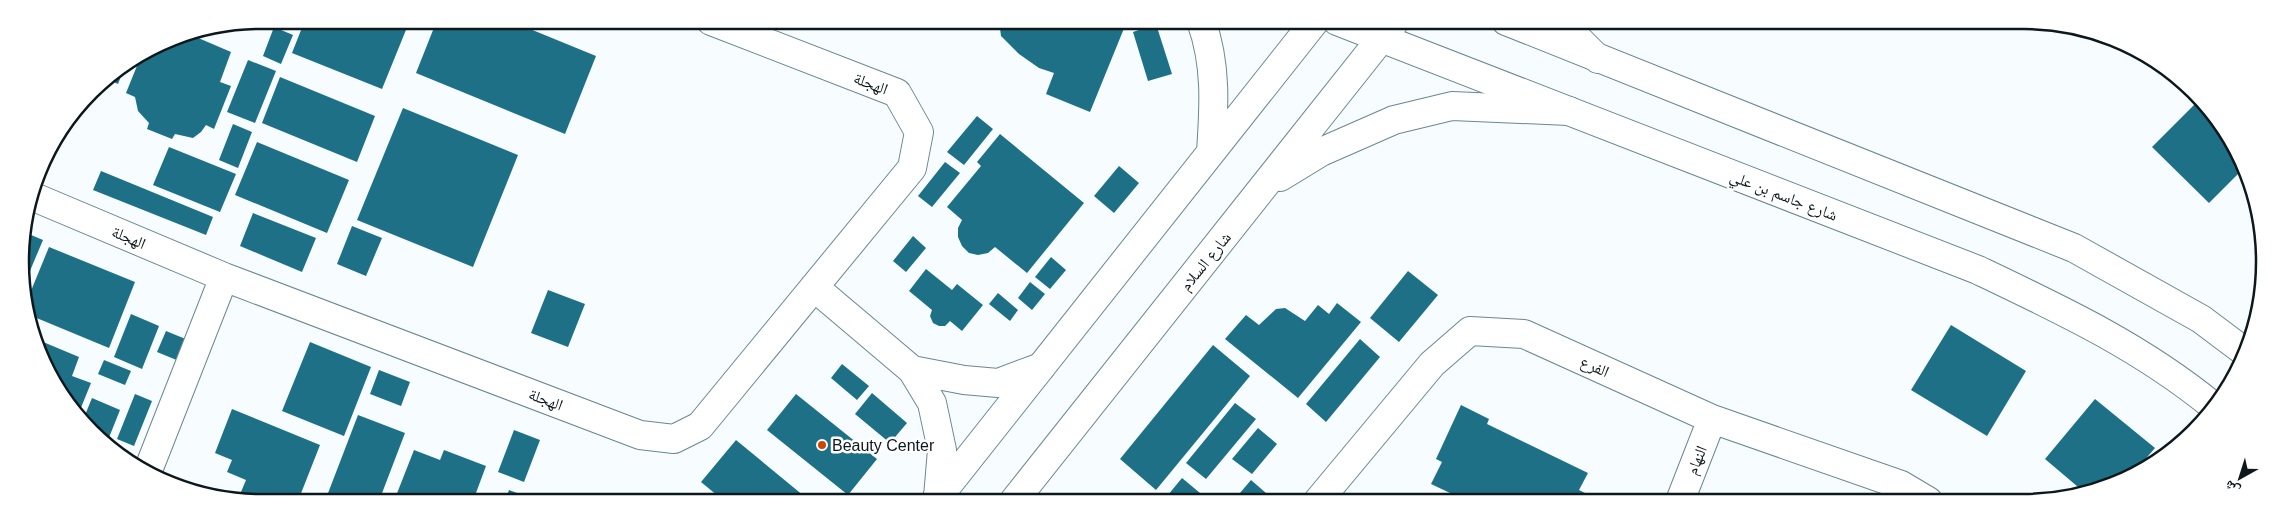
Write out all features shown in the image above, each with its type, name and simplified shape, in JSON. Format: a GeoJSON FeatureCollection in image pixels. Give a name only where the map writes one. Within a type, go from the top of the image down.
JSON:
{"type":"FeatureCollection","features":[{"type":"Feature","properties":{"kind":"street","name":"الهجلة"},"geometry":{"type":"LineString","coordinates":[[38,199],[224,277],[640,435],[674,439],[700,426],[912,168],[919,132],[896,93],[734,29]]}},
{"type":"Feature","properties":{"kind":"street"},"geometry":{"type":"LineString","coordinates":[[1204,29],[1208,40],[1214,88],[1211,152]]}},
{"type":"Feature","properties":{"kind":"street"},"geometry":{"type":"LineString","coordinates":[[941,494],[1310,29]]}},
{"type":"Feature","properties":{"kind":"street"},"geometry":{"type":"LineString","coordinates":[[1523,29],[2074,248],[2201,319],[2240,348]]}},
{"type":"Feature","properties":{"kind":"street"},"geometry":{"type":"LineString","coordinates":[[1568,29],[1598,59]]}},
{"type":"Feature","properties":{"kind":"street","name":"شارع جاسم بن علي"},"geometry":{"type":"LineString","coordinates":[[1388,31],[1569,111],[1978,270],[2076,316],[2129,345],[2186,384],[2208,402]]}},
{"type":"Feature","properties":{"kind":"street","name":"شارع السلام"},"geometry":{"type":"LineString","coordinates":[[1020,494],[1388,31]]}},
{"type":"Feature","properties":{"kind":"street"},"geometry":{"type":"LineString","coordinates":[[1264,187],[1321,152],[1394,120],[1452,106],[1569,111]]}},
{"type":"Feature","properties":{"kind":"street"},"geometry":{"type":"LineString","coordinates":[[150,465],[224,277]]}},
{"type":"Feature","properties":{"kind":"street"},"geometry":{"type":"LineString","coordinates":[[814,287],[912,370],[932,403],[942,450],[938,494]]}},
{"type":"Feature","properties":{"kind":"street","name":"الفرع"},"geometry":{"type":"LineString","coordinates":[[1324,494],[1432,364],[1470,331],[1524,334],[1712,419],[1901,485],[1916,494]]}},
{"type":"Feature","properties":{"kind":"street"},"geometry":{"type":"LineString","coordinates":[[912,370],[964,380],[998,383],[1041,367]]}},
{"type":"Feature","properties":{"kind":"street","name":"النهام"},"geometry":{"type":"LineString","coordinates":[[1683,494],[1712,419]]}},
{"type":"Feature","properties":{"kind":"building"},"geometry":{"type":"Polygon","coordinates":[[[273,29],[279,29],[293,35],[281,64],[263,56],[273,29]]]}},
{"type":"Feature","properties":{"kind":"building"},"geometry":{"type":"Polygon","coordinates":[[[301,29],[406,29],[382,89],[292,53],[301,29]]]}},
{"type":"Feature","properties":{"kind":"building"},"geometry":{"type":"Polygon","coordinates":[[[433,29],[530,29],[596,56],[565,134],[416,73],[433,29]]]}},
{"type":"Feature","properties":{"kind":"building"},"geometry":{"type":"Polygon","coordinates":[[[1000,29],[1124,29],[1090,112],[1046,94],[1054,73],[1039,68],[1019,54],[1001,36],[1000,29]]]}},
{"type":"Feature","properties":{"kind":"building"},"geometry":{"type":"Polygon","coordinates":[[[1142,29],[1158,29],[1172,74],[1148,81],[1133,32],[1142,29]]]}},
{"type":"Feature","properties":{"kind":"building"},"geometry":{"type":"Polygon","coordinates":[[[198,38],[231,52],[220,82],[231,86],[214,129],[206,125],[193,138],[175,134],[172,139],[147,129],[149,123],[138,111],[135,97],[126,93],[138,65],[172,46],[198,38]]]}},
{"type":"Feature","properties":{"kind":"building"},"geometry":{"type":"Polygon","coordinates":[[[248,60],[276,71],[255,123],[227,112],[248,60]]]}},
{"type":"Feature","properties":{"kind":"building"},"geometry":{"type":"Polygon","coordinates":[[[121,76],[118,84],[114,82],[121,76]]]}},
{"type":"Feature","properties":{"kind":"building"},"geometry":{"type":"Polygon","coordinates":[[[280,77],[375,116],[357,162],[262,123],[280,77]]]}},
{"type":"Feature","properties":{"kind":"building"},"geometry":{"type":"Polygon","coordinates":[[[2195,104],[2217,132],[2239,173],[2209,203],[2152,147],[2195,104]]]}},
{"type":"Feature","properties":{"kind":"building"},"geometry":{"type":"Polygon","coordinates":[[[403,108],[518,155],[473,267],[357,220],[403,108]]]}},
{"type":"Feature","properties":{"kind":"building"},"geometry":{"type":"Polygon","coordinates":[[[977,116],[993,129],[964,165],[947,152],[977,116]]]}},
{"type":"Feature","properties":{"kind":"building"},"geometry":{"type":"Polygon","coordinates":[[[233,124],[252,132],[238,168],[219,160],[233,124]]]}},
{"type":"Feature","properties":{"kind":"building"},"geometry":{"type":"Polygon","coordinates":[[[1000,134],[1084,203],[1027,273],[995,247],[988,253],[978,255],[969,253],[962,246],[958,237],[958,228],[962,220],[947,207],[981,166],[977,162],[1000,134]]]}},
{"type":"Feature","properties":{"kind":"building"},"geometry":{"type":"Polygon","coordinates":[[[257,142],[349,180],[327,233],[235,195],[257,142]]]}},
{"type":"Feature","properties":{"kind":"building"},"geometry":{"type":"Polygon","coordinates":[[[169,147],[236,174],[220,212],[153,185],[169,147]]]}},
{"type":"Feature","properties":{"kind":"building"},"geometry":{"type":"Polygon","coordinates":[[[945,162],[960,173],[932,207],[918,196],[945,162]]]}},
{"type":"Feature","properties":{"kind":"building"},"geometry":{"type":"Polygon","coordinates":[[[1119,166],[1139,183],[1114,213],[1094,196],[1119,166]]]}},
{"type":"Feature","properties":{"kind":"building"},"geometry":{"type":"Polygon","coordinates":[[[101,171],[213,217],[206,235],[93,190],[101,171]]]}},
{"type":"Feature","properties":{"kind":"building"},"geometry":{"type":"Polygon","coordinates":[[[253,213],[316,238],[302,272],[240,246],[253,213]]]}},
{"type":"Feature","properties":{"kind":"building"},"geometry":{"type":"Polygon","coordinates":[[[352,226],[382,238],[366,276],[337,264],[352,226]]]}},
{"type":"Feature","properties":{"kind":"building"},"geometry":{"type":"Polygon","coordinates":[[[31,235],[43,240],[29,273],[31,235]]]}},
{"type":"Feature","properties":{"kind":"building"},"geometry":{"type":"Polygon","coordinates":[[[913,236],[926,248],[906,272],[893,261],[913,236]]]}},
{"type":"Feature","properties":{"kind":"building"},"geometry":{"type":"Polygon","coordinates":[[[49,247],[135,282],[109,348],[36,318],[31,291],[49,247]]]}},
{"type":"Feature","properties":{"kind":"building"},"geometry":{"type":"Polygon","coordinates":[[[1051,257],[1066,270],[1050,289],[1035,277],[1051,257]]]}},
{"type":"Feature","properties":{"kind":"building"},"geometry":{"type":"Polygon","coordinates":[[[926,269],[952,290],[957,284],[983,305],[962,331],[950,321],[945,326],[933,323],[930,316],[932,310],[909,291],[926,269]]]}},
{"type":"Feature","properties":{"kind":"building"},"geometry":{"type":"Polygon","coordinates":[[[1408,271],[1438,295],[1399,342],[1370,318],[1408,271]]]}},
{"type":"Feature","properties":{"kind":"building"},"geometry":{"type":"Polygon","coordinates":[[[1030,282],[1045,294],[1032,310],[1018,298],[1030,282]]]}},
{"type":"Feature","properties":{"kind":"building"},"geometry":{"type":"Polygon","coordinates":[[[548,290],[585,304],[568,347],[531,333],[548,290]]]}},
{"type":"Feature","properties":{"kind":"building"},"geometry":{"type":"Polygon","coordinates":[[[998,293],[1018,310],[1010,321],[989,304],[998,293]]]}},
{"type":"Feature","properties":{"kind":"building"},"geometry":{"type":"Polygon","coordinates":[[[1337,303],[1361,322],[1298,398],[1225,339],[1246,315],[1259,325],[1276,309],[1285,308],[1305,321],[1318,305],[1329,314],[1337,303]]]}},
{"type":"Feature","properties":{"kind":"building"},"geometry":{"type":"Polygon","coordinates":[[[131,314],[159,326],[142,369],[114,357],[131,314]]]}},
{"type":"Feature","properties":{"kind":"building"},"geometry":{"type":"Polygon","coordinates":[[[1951,325],[2026,371],[1987,436],[1911,390],[1951,325]]]}},
{"type":"Feature","properties":{"kind":"building"},"geometry":{"type":"Polygon","coordinates":[[[166,331],[188,340],[179,361],[157,352],[166,331]]]}},
{"type":"Feature","properties":{"kind":"building"},"geometry":{"type":"Polygon","coordinates":[[[1360,339],[1380,357],[1326,422],[1306,404],[1360,339]]]}},
{"type":"Feature","properties":{"kind":"building"},"geometry":{"type":"Polygon","coordinates":[[[43,342],[79,357],[72,376],[91,383],[81,408],[60,378],[43,342]]]}},
{"type":"Feature","properties":{"kind":"building"},"geometry":{"type":"Polygon","coordinates":[[[310,342],[371,367],[344,436],[282,411],[310,342]]]}},
{"type":"Feature","properties":{"kind":"building"},"geometry":{"type":"Polygon","coordinates":[[[1213,345],[1250,376],[1156,490],[1120,459],[1213,345]]]}},
{"type":"Feature","properties":{"kind":"building"},"geometry":{"type":"Polygon","coordinates":[[[104,360],[131,371],[125,385],[98,374],[104,360]]]}},
{"type":"Feature","properties":{"kind":"building"},"geometry":{"type":"Polygon","coordinates":[[[842,364],[869,386],[857,400],[831,378],[842,364]]]}},
{"type":"Feature","properties":{"kind":"building"},"geometry":{"type":"Polygon","coordinates":[[[379,370],[410,382],[401,406],[370,394],[379,370]]]}},
{"type":"Feature","properties":{"kind":"building"},"geometry":{"type":"Polygon","coordinates":[[[872,393],[907,423],[890,443],[855,414],[872,393]]]}},
{"type":"Feature","properties":{"kind":"building"},"geometry":{"type":"Polygon","coordinates":[[[135,394],[152,401],[134,446],[117,439],[135,394]]]}},
{"type":"Feature","properties":{"kind":"building","name":"Beauty Center"},"geometry":{"type":"Polygon","coordinates":[[[796,394],[877,459],[849,494],[847,494],[767,430],[796,394]]]}},
{"type":"Feature","properties":{"kind":"building"},"geometry":{"type":"Polygon","coordinates":[[[92,398],[120,410],[109,437],[86,413],[92,398]]]}},
{"type":"Feature","properties":{"kind":"building"},"geometry":{"type":"Polygon","coordinates":[[[2095,399],[2155,448],[2144,460],[2113,477],[2079,487],[2045,459],[2095,399]]]}},
{"type":"Feature","properties":{"kind":"building"},"geometry":{"type":"Polygon","coordinates":[[[1235,403],[1256,419],[1206,479],[1186,463],[1235,403]]]}},
{"type":"Feature","properties":{"kind":"building"},"geometry":{"type":"Polygon","coordinates":[[[1461,405],[1489,419],[1487,424],[1588,473],[1579,490],[1587,494],[1452,494],[1431,484],[1442,462],[1436,459],[1461,405]]]}},
{"type":"Feature","properties":{"kind":"building"},"geometry":{"type":"Polygon","coordinates":[[[232,409],[320,445],[301,494],[246,494],[241,492],[246,480],[227,472],[232,460],[215,453],[232,409]]]}},
{"type":"Feature","properties":{"kind":"building"},"geometry":{"type":"Polygon","coordinates":[[[358,415],[405,433],[382,494],[328,494],[358,415]]]}},
{"type":"Feature","properties":{"kind":"building"},"geometry":{"type":"Polygon","coordinates":[[[1258,428],[1277,444],[1252,474],[1232,459],[1258,428]]]}},
{"type":"Feature","properties":{"kind":"building"},"geometry":{"type":"Polygon","coordinates":[[[514,430],[540,440],[524,482],[498,472],[514,430]]]}},
{"type":"Feature","properties":{"kind":"building"},"geometry":{"type":"Polygon","coordinates":[[[736,440],[802,494],[716,494],[701,482],[736,440]]]}},
{"type":"Feature","properties":{"kind":"building"},"geometry":{"type":"Polygon","coordinates":[[[414,450],[440,460],[444,450],[486,466],[476,494],[397,494],[414,450]]]}},
{"type":"Feature","properties":{"kind":"building"},"geometry":{"type":"Polygon","coordinates":[[[1182,478],[1201,494],[1169,494],[1182,478]]]}},
{"type":"Feature","properties":{"kind":"building"},"geometry":{"type":"Polygon","coordinates":[[[1251,480],[1266,493],[1265,494],[1239,494],[1251,480]]]}},
{"type":"Feature","properties":{"kind":"building"},"geometry":{"type":"Polygon","coordinates":[[[509,490],[520,494],[508,494],[509,490]]]}},
{"type":"Feature","properties":{"kind":"place","name":"Beauty Center"},"geometry":{"type":"Point","coordinates":[822,445]}}]}
